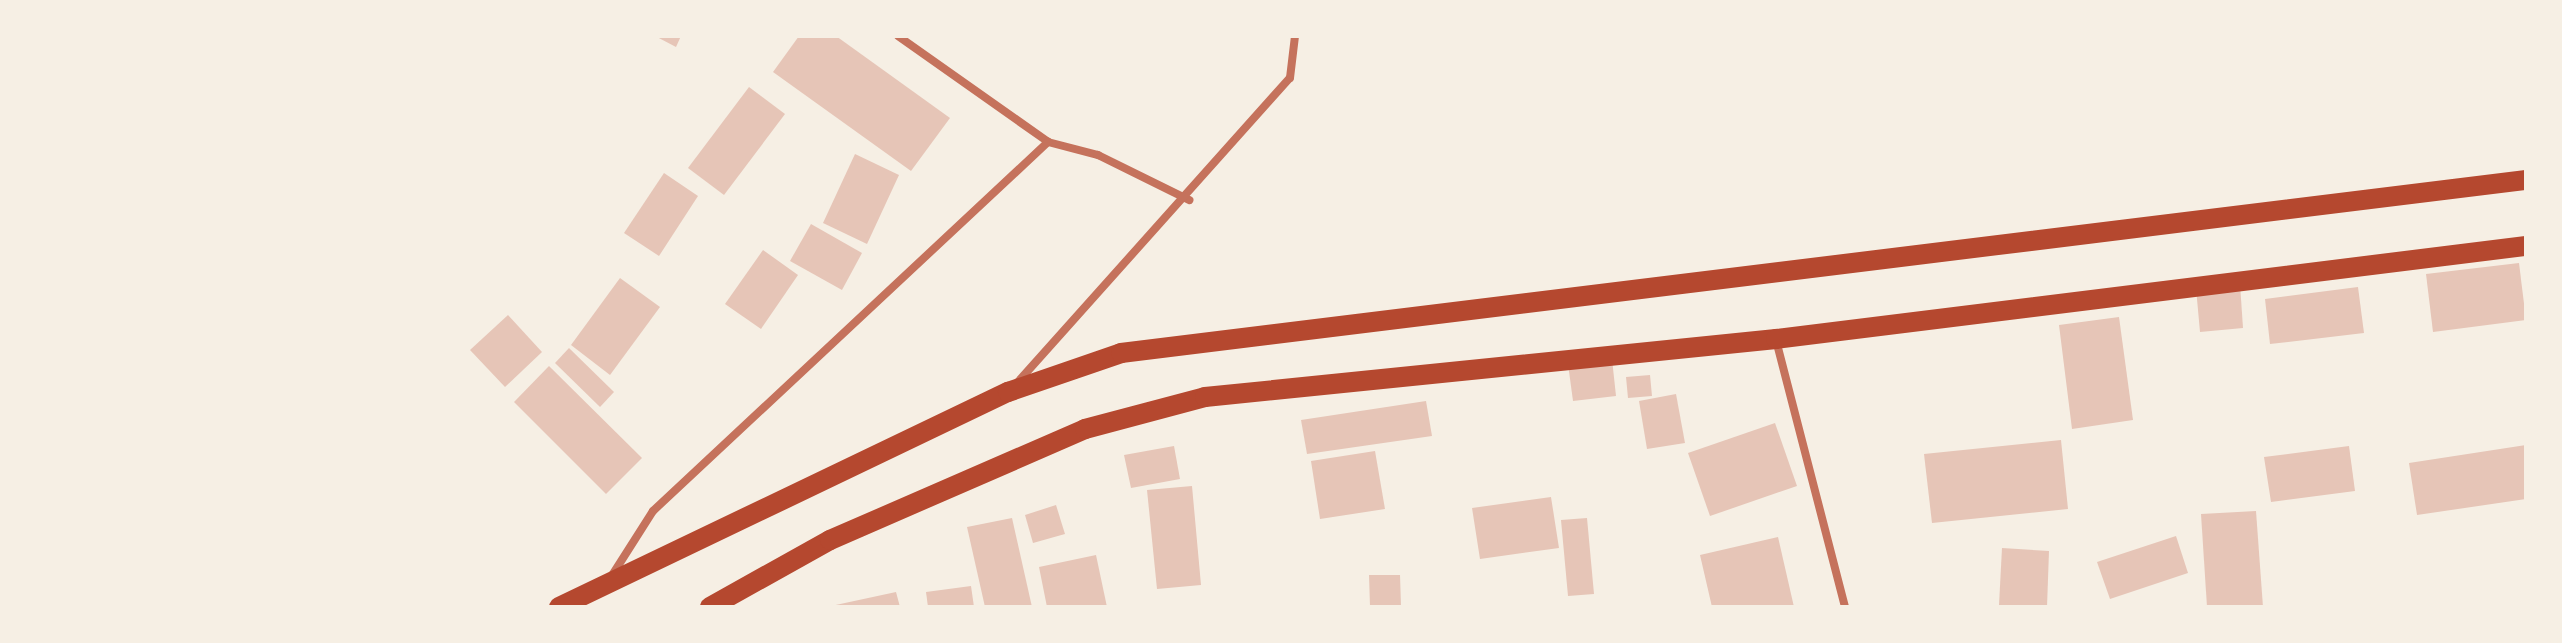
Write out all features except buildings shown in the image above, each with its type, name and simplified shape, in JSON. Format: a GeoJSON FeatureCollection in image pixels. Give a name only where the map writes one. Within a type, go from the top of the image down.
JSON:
{"type":"FeatureCollection","features":[{"type":"Feature","properties":{"kind":"main road"},"geometry":{"type":"LineString","coordinates":[[559,607],[1008,392],[1121,353],[1212,337],[2526,180]]}},
{"type":"Feature","properties":{"kind":"main road"},"geometry":{"type":"LineString","coordinates":[[710,607],[830,540],[1085,429],[1205,397],[1776,339],[2526,246]]}},
{"type":"Feature","properties":{"kind":"street"},"geometry":{"type":"LineString","coordinates":[[898,36],[1048,142],[1111,161],[1189,200]]}},
{"type":"Feature","properties":{"kind":"street"},"geometry":{"type":"LineString","coordinates":[[1008,392],[1189,200],[1290,78],[1295,36]]}},
{"type":"Feature","properties":{"kind":"street"},"geometry":{"type":"LineString","coordinates":[[607,585],[653,511],[1048,142]]}},
{"type":"Feature","properties":{"kind":"street"},"geometry":{"type":"LineString","coordinates":[[1776,339],[1845,607]]}}]}
